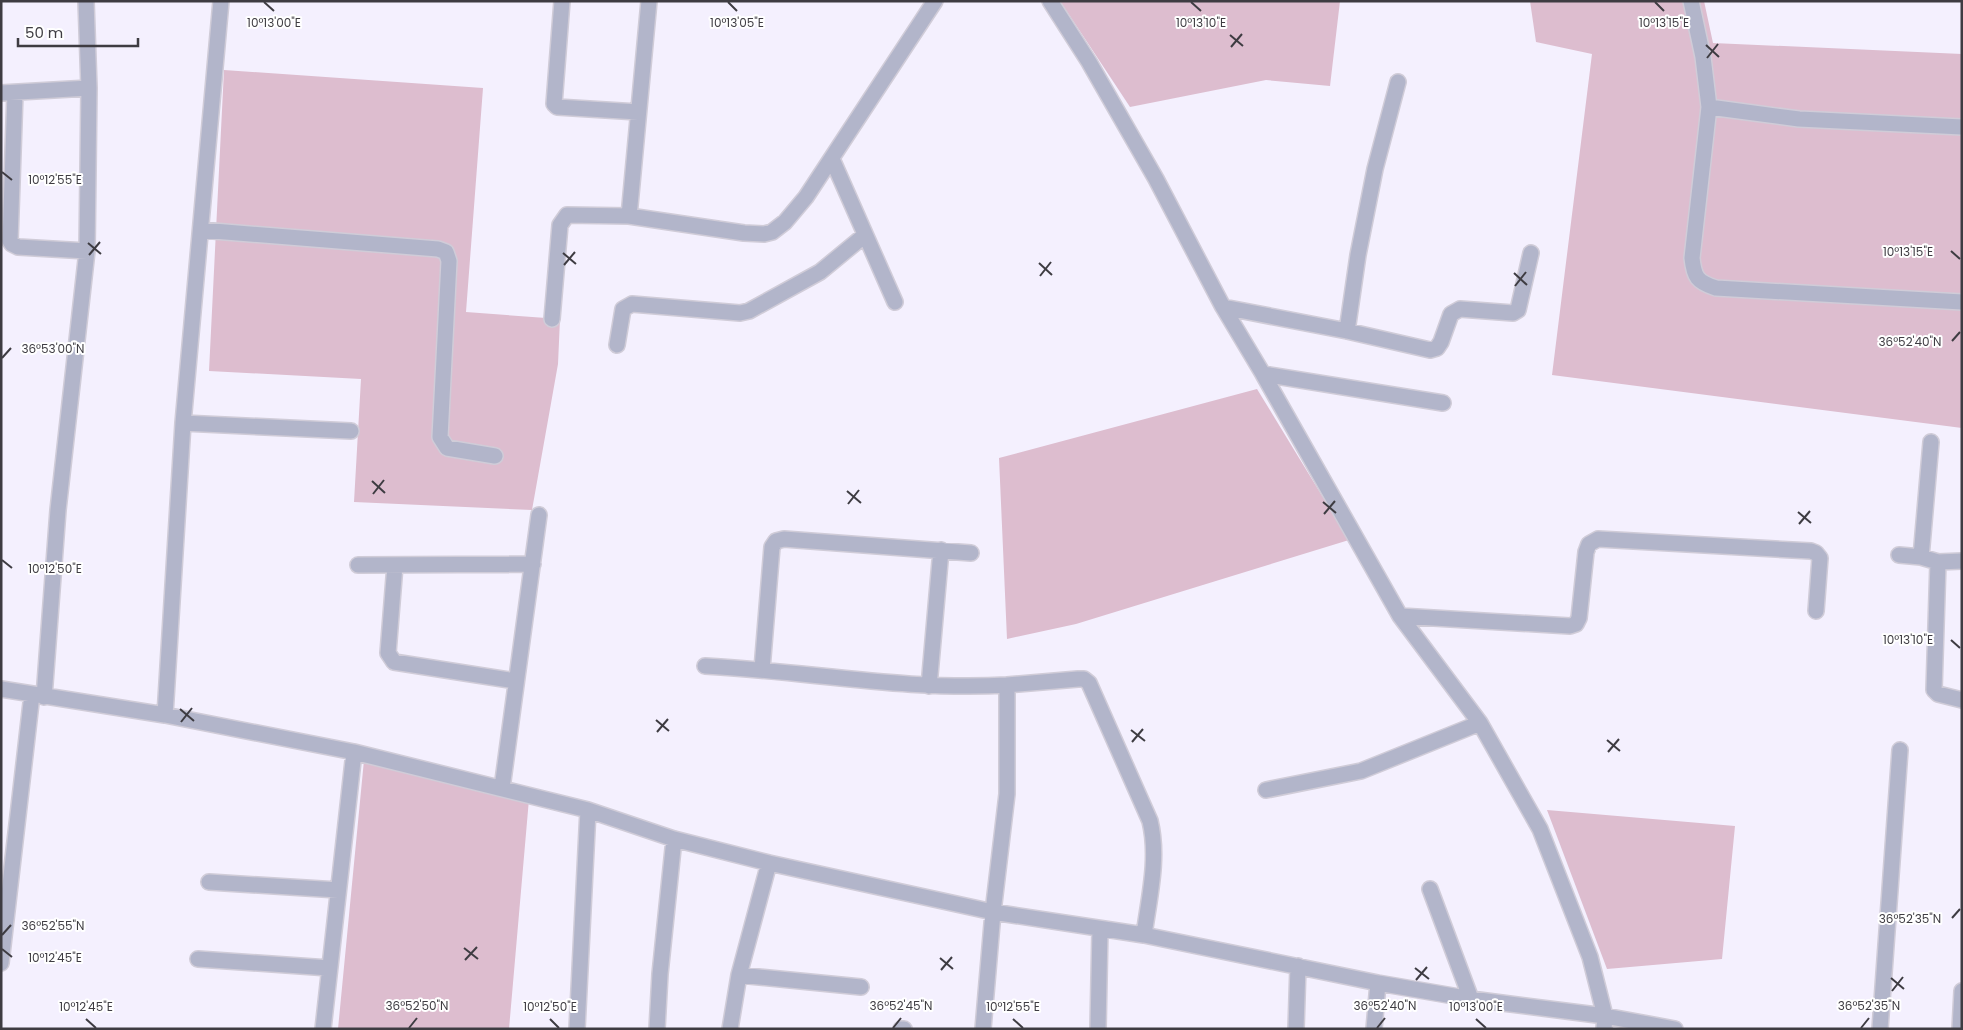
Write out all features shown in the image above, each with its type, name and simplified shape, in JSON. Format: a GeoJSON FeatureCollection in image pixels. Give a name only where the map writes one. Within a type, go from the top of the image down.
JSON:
{"type":"FeatureCollection","features":[{"type":"Feature","properties":{"kind":"street"},"geometry":{"type":"LineString","coordinates":[[1,963],[38,696],[87,251],[89,88],[86,1]]}},
{"type":"Feature","properties":{"kind":"street"},"geometry":{"type":"LineString","coordinates":[[165,715],[183,423],[221,1]]}},
{"type":"Feature","properties":{"kind":"street"},"geometry":{"type":"LineString","coordinates":[[562,1],[554,104],[557,107],[638,112]]}},
{"type":"Feature","properties":{"kind":"street"},"geometry":{"type":"LineString","coordinates":[[629,216],[649,1]]}},
{"type":"Feature","properties":{"kind":"street"},"geometry":{"type":"LineString","coordinates":[[552,319],[560,225],[563,218],[567,215],[629,216],[744,233],[764,234],[778,228],[793,214],[832,159],[935,1]]}},
{"type":"Feature","properties":{"kind":"street"},"geometry":{"type":"LineString","coordinates":[[1050,1],[1089,62],[1156,179],[1223,307],[1400,616],[1480,723],[1540,829],[1590,957],[1604,1023]]}},
{"type":"Feature","properties":{"kind":"street"},"geometry":{"type":"LineString","coordinates":[[1691,1],[1703,57],[1709,107],[1692,258],[1694,273],[1703,284],[1716,288],[1962,302]]}},
{"type":"Feature","properties":{"kind":"street"},"geometry":{"type":"LineString","coordinates":[[1347,331],[1358,255],[1375,169],[1398,82]]}},
{"type":"Feature","properties":{"kind":"street"},"geometry":{"type":"LineString","coordinates":[[87,251],[18,248],[10,241],[8,93],[89,88]]}},
{"type":"Feature","properties":{"kind":"street"},"geometry":{"type":"LineString","coordinates":[[1709,107],[1799,119],[1962,127]]}},
{"type":"Feature","properties":{"kind":"street"},"geometry":{"type":"LineString","coordinates":[[832,159],[895,302]]}},
{"type":"Feature","properties":{"kind":"street"},"geometry":{"type":"LineString","coordinates":[[200,230],[438,249],[446,252],[450,261],[440,437],[447,448],[495,456]]}},
{"type":"Feature","properties":{"kind":"street"},"geometry":{"type":"LineString","coordinates":[[617,345],[623,309],[627,306],[632,304],[740,313],[749,311],[820,272],[864,235]]}},
{"type":"Feature","properties":{"kind":"street"},"geometry":{"type":"LineString","coordinates":[[1223,307],[1347,331],[1430,350],[1437,348],[1441,342],[1451,314],[1455,311],[1460,309],[1513,313],[1518,310],[1531,253]]}},
{"type":"Feature","properties":{"kind":"street"},"geometry":{"type":"LineString","coordinates":[[1263,374],[1443,404]]}},
{"type":"Feature","properties":{"kind":"street"},"geometry":{"type":"LineString","coordinates":[[183,423],[351,431]]}},
{"type":"Feature","properties":{"kind":"street"},"geometry":{"type":"LineString","coordinates":[[1922,557],[1931,442]]}},
{"type":"Feature","properties":{"kind":"street"},"geometry":{"type":"LineString","coordinates":[[502,788],[539,515]]}},
{"type":"Feature","properties":{"kind":"street"},"geometry":{"type":"LineString","coordinates":[[762,669],[772,547],[776,541],[784,539],[971,553]]}},
{"type":"Feature","properties":{"kind":"street"},"geometry":{"type":"LineString","coordinates":[[1400,616],[1570,626],[1576,624],[1579,618],[1586,552],[1589,544],[1598,539],[1811,551],[1820,558],[1816,611]]}},
{"type":"Feature","properties":{"kind":"street"},"geometry":{"type":"LineString","coordinates":[[929,686],[941,550]]}},
{"type":"Feature","properties":{"kind":"street"},"geometry":{"type":"LineString","coordinates":[[1899,555],[1922,557],[1938,562],[1962,561]]}},
{"type":"Feature","properties":{"kind":"street"},"geometry":{"type":"LineString","coordinates":[[1938,562],[1934,690],[1938,694],[1962,700]]}},
{"type":"Feature","properties":{"kind":"street"},"geometry":{"type":"LineString","coordinates":[[358,565],[533,564]]}},
{"type":"Feature","properties":{"kind":"street"},"geometry":{"type":"LineString","coordinates":[[395,565],[388,653],[394,662],[516,681]]}},
{"type":"Feature","properties":{"kind":"street"},"geometry":{"type":"LineString","coordinates":[[705,666],[762,669],[929,686],[967,688],[1084,679],[1089,683],[1150,821],[1154,855],[1144,935]]}},
{"type":"Feature","properties":{"kind":"street"},"geometry":{"type":"LineString","coordinates":[[983,1029],[992,912],[1007,794],[1006,685]]}},
{"type":"Feature","properties":{"kind":"street"},"geometry":{"type":"LineString","coordinates":[[1,689],[165,715],[354,752],[588,810],[674,839],[769,863],[992,912],[1144,935],[1378,983],[1604,1023],[1675,1029]]}},
{"type":"Feature","properties":{"kind":"street"},"geometry":{"type":"LineString","coordinates":[[1266,790],[1362,771],[1480,723]]}},
{"type":"Feature","properties":{"kind":"street"},"geometry":{"type":"LineString","coordinates":[[1880,1029],[1900,750]]}},
{"type":"Feature","properties":{"kind":"street"},"geometry":{"type":"LineString","coordinates":[[323,1029],[354,752]]}},
{"type":"Feature","properties":{"kind":"street"},"geometry":{"type":"LineString","coordinates":[[577,1029],[588,810]]}},
{"type":"Feature","properties":{"kind":"street"},"geometry":{"type":"LineString","coordinates":[[657,1029],[674,839]]}},
{"type":"Feature","properties":{"kind":"street"},"geometry":{"type":"LineString","coordinates":[[730,1029],[739,975],[769,863]]}},
{"type":"Feature","properties":{"kind":"street"},"geometry":{"type":"LineString","coordinates":[[209,882],[338,890]]}},
{"type":"Feature","properties":{"kind":"street"},"geometry":{"type":"LineString","coordinates":[[1430,889],[1471,999]]}},
{"type":"Feature","properties":{"kind":"street"},"geometry":{"type":"LineString","coordinates":[[1098,1029],[1100,929]]}},
{"type":"Feature","properties":{"kind":"street"},"geometry":{"type":"LineString","coordinates":[[198,959],[329,968]]}},
{"type":"Feature","properties":{"kind":"street"},"geometry":{"type":"LineString","coordinates":[[1296,1029],[1298,966]]}},
{"type":"Feature","properties":{"kind":"street"},"geometry":{"type":"LineString","coordinates":[[739,975],[860,987]]}},
{"type":"Feature","properties":{"kind":"street"},"geometry":{"type":"LineString","coordinates":[[1374,1029],[1378,983]]}},
{"type":"Feature","properties":{"kind":"street"},"geometry":{"type":"LineString","coordinates":[[1960,1029],[1962,991]]}},
{"type":"Feature","properties":{"kind":"shaded area"},"geometry":{"type":"Polygon","coordinates":[[[1060,1],[1340,1],[1330,86],[1266,80],[1130,107],[1060,1]]]}},
{"type":"Feature","properties":{"kind":"shaded area"},"geometry":{"type":"Polygon","coordinates":[[[1530,1],[1704,1],[1713,43],[1962,54],[1962,428],[1552,375],[1592,54],[1536,42],[1530,1]]]}},
{"type":"Feature","properties":{"kind":"shaded area"},"geometry":{"type":"Polygon","coordinates":[[[224,70],[483,88],[466,312],[560,319],[558,364],[532,510],[354,502],[361,379],[209,371],[224,70]]]}},
{"type":"Feature","properties":{"kind":"shaded area"},"geometry":{"type":"Polygon","coordinates":[[[1257,389],[1349,540],[1076,624],[1007,639],[999,458],[1257,389]]]}},
{"type":"Feature","properties":{"kind":"shaded area"},"geometry":{"type":"Polygon","coordinates":[[[364,760],[529,799],[509,1029],[338,1029],[364,760]]]}},
{"type":"Feature","properties":{"kind":"shaded area"},"geometry":{"type":"Polygon","coordinates":[[[1547,810],[1735,826],[1722,959],[1607,969],[1547,810]]]}}]}
